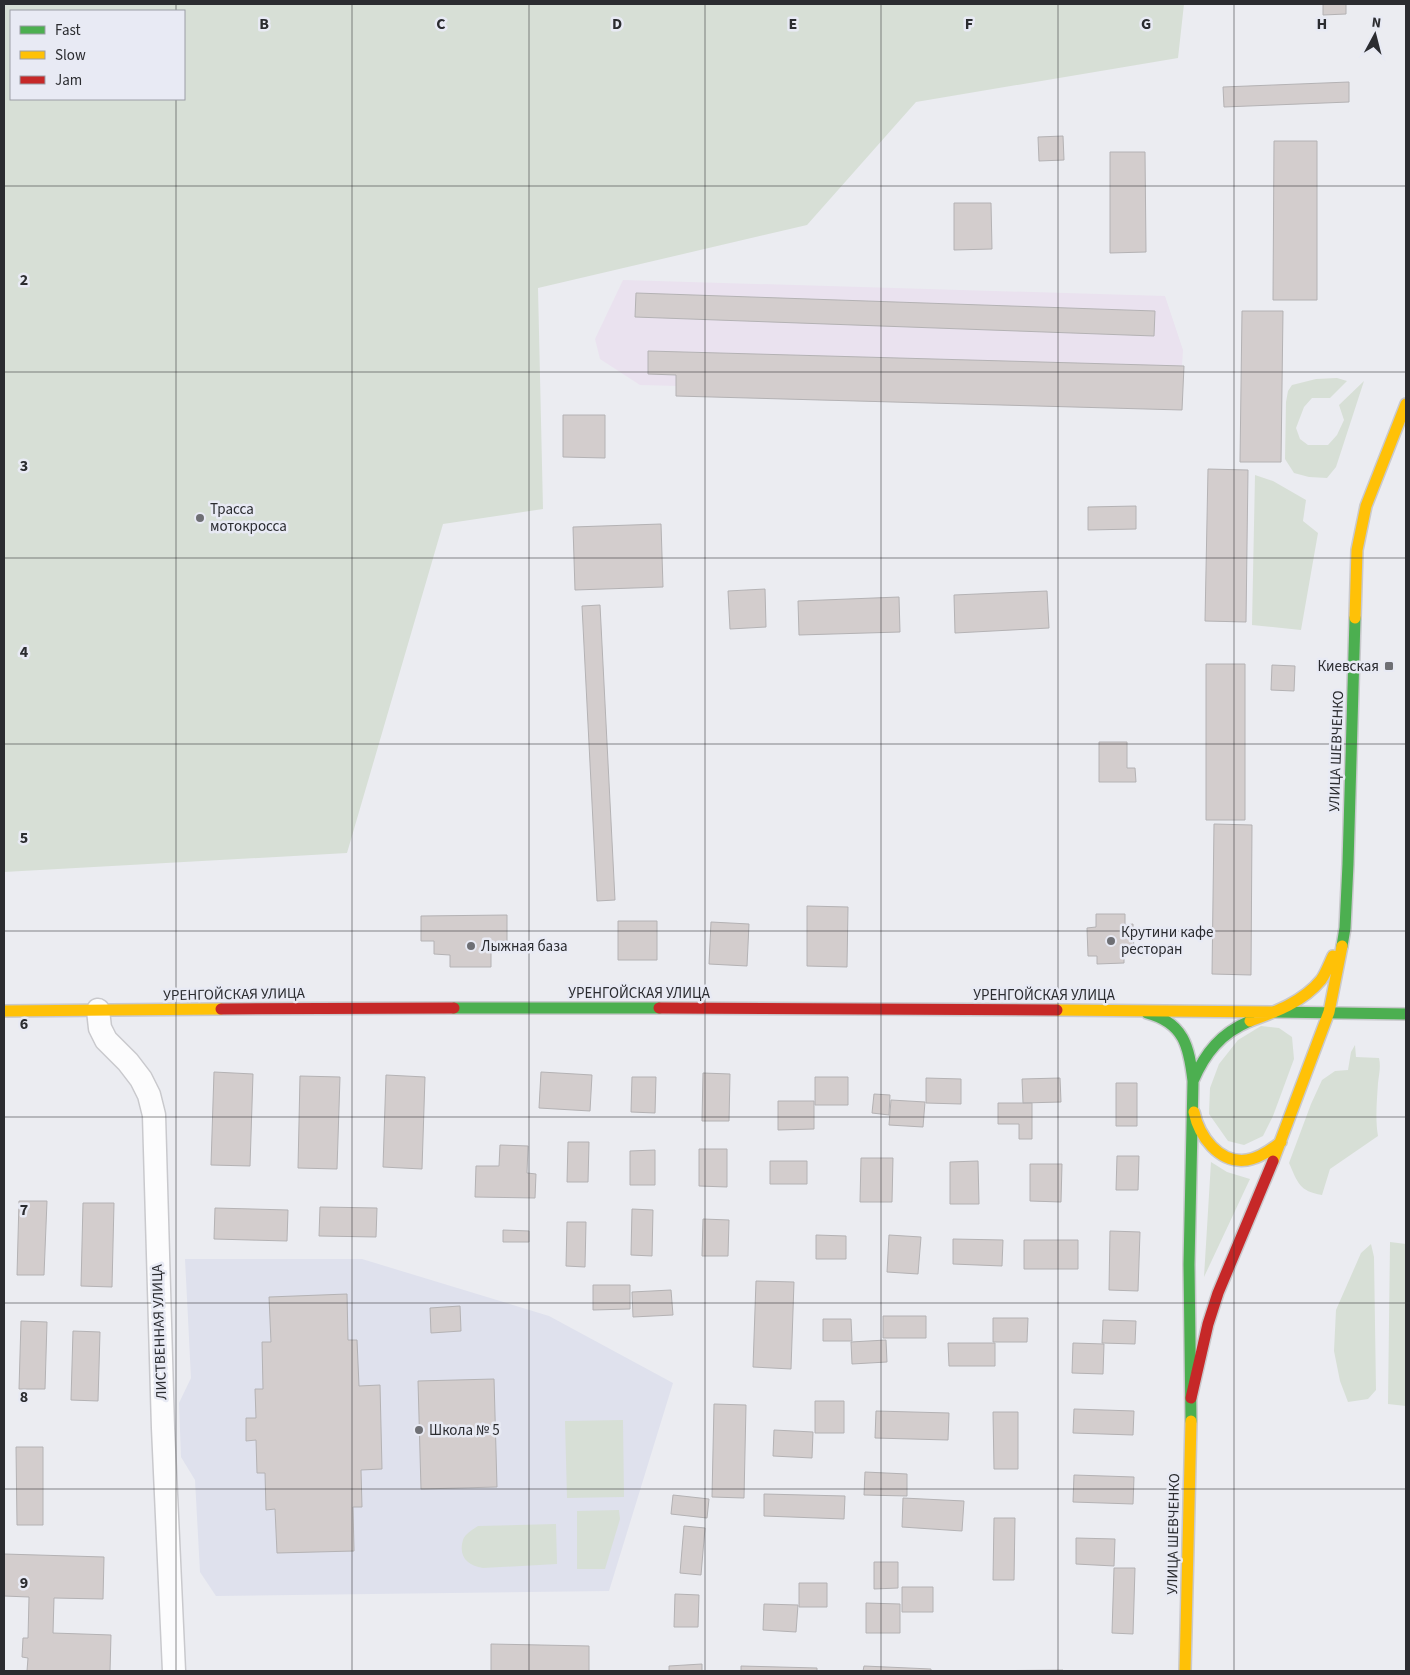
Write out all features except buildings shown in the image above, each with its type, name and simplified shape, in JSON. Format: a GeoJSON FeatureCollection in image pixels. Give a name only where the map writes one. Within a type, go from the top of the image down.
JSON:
{"type":"FeatureCollection","features":[{"type":"Feature","properties":{"kind":"street","name":"УЛИЦА ШЕВЧЕНКО"},"geometry":{"type":"LineString","coordinates":[[1344,928],[1357,550],[1366,506],[1406,404]]}},
{"type":"Feature","properties":{"kind":"street"},"geometry":{"type":"LineString","coordinates":[[1193,1081],[1199,1066],[1219,1040],[1247,1022],[1274,1012],[1297,1000],[1323,978],[1344,928]]}},
{"type":"Feature","properties":{"kind":"street"},"geometry":{"type":"LineString","coordinates":[[1190,1398],[1208,1324],[1218,1293],[1281,1142],[1329,1012],[1344,928]]}},
{"type":"Feature","properties":{"kind":"street","name":"УРЕНГОЙСКАЯ УЛИЦА"},"geometry":{"type":"LineString","coordinates":[[4,1012],[434,1007],[1406,1014]]}},
{"type":"Feature","properties":{"kind":"street","name":"ЛИСТВЕННАЯ УЛИЦА"},"geometry":{"type":"LineString","coordinates":[[98,1010],[100,1028],[106,1040],[128,1062],[141,1079],[149,1095],[154,1115],[162,1428],[174,1671]]}},
{"type":"Feature","properties":{"kind":"street"},"geometry":{"type":"LineString","coordinates":[[1133,1011],[1158,1015],[1175,1026],[1183,1037],[1189,1051],[1193,1081],[1188,1264],[1190,1398]]}},
{"type":"Feature","properties":{"kind":"street"},"geometry":{"type":"LineString","coordinates":[[1274,1012],[1289,1015],[1304,1030],[1309,1051],[1306,1077]]}},
{"type":"Feature","properties":{"kind":"street"},"geometry":{"type":"LineString","coordinates":[[1192,1095],[1195,1116],[1200,1129],[1216,1151],[1225,1156],[1234,1160],[1256,1158],[1266,1154],[1281,1142]]}},
{"type":"Feature","properties":{"kind":"street","name":"УЛИЦА ШЕВЧЕНКО"},"geometry":{"type":"LineString","coordinates":[[1185,1671],[1190,1398]]}},
{"type":"Feature","properties":{"kind":"shaded area","name":"Трасса мотокросса"},"geometry":{"type":"Polygon","coordinates":[[[4,4],[1184,4],[1178,58],[916,102],[807,225],[538,288],[543,509],[443,524],[347,853],[4,872],[4,4]]]}},
{"type":"Feature","properties":{"kind":"shaded area"},"geometry":{"type":"Polygon","coordinates":[[[623,280],[1165,296],[1183,350],[1180,399],[640,385],[600,359],[595,339],[623,280]]]}},
{"type":"Feature","properties":{"kind":"shaded area"},"geometry":{"type":"Polygon","coordinates":[[[1337,378],[1347,381],[1330,398],[1312,398],[1304,407],[1296,428],[1300,439],[1308,445],[1328,445],[1337,435],[1344,420],[1339,405],[1364,381],[1336,467],[1327,478],[1309,477],[1294,473],[1285,459],[1286,402],[1288,391],[1292,385],[1316,379],[1337,378]]]}},
{"type":"Feature","properties":{"kind":"shaded area"},"geometry":{"type":"Polygon","coordinates":[[[1255,475],[1273,481],[1306,500],[1303,521],[1318,533],[1301,630],[1252,625],[1255,475]]]}},
{"type":"Feature","properties":{"kind":"shaded area"},"geometry":{"type":"Polygon","coordinates":[[[1261,1026],[1279,1028],[1292,1037],[1294,1059],[1273,1116],[1263,1136],[1244,1145],[1228,1141],[1209,1114],[1210,1088],[1219,1064],[1238,1040],[1261,1026]]]}},
{"type":"Feature","properties":{"kind":"shaded area"},"geometry":{"type":"Polygon","coordinates":[[[1355,1045],[1356,1057],[1379,1058],[1380,1067],[1376,1110],[1378,1136],[1330,1169],[1322,1195],[1308,1191],[1300,1185],[1289,1163],[1322,1080],[1335,1071],[1348,1070],[1351,1052],[1355,1045]]]}},
{"type":"Feature","properties":{"kind":"shaded area"},"geometry":{"type":"Polygon","coordinates":[[[1211,1162],[1227,1172],[1250,1179],[1204,1277],[1211,1162]]]}},
{"type":"Feature","properties":{"kind":"shaded area"},"geometry":{"type":"Polygon","coordinates":[[[1390,1242],[1406,1244],[1406,1406],[1388,1404],[1390,1242]]]}},
{"type":"Feature","properties":{"kind":"shaded area"},"geometry":{"type":"Polygon","coordinates":[[[1371,1244],[1374,1257],[1376,1390],[1368,1399],[1348,1402],[1340,1381],[1334,1351],[1336,1310],[1361,1253],[1371,1244]]]}},
{"type":"Feature","properties":{"kind":"shaded area","name":"Школа № 5"},"geometry":{"type":"Polygon","coordinates":[[[185,1259],[362,1259],[549,1316],[673,1383],[609,1591],[216,1596],[200,1572],[195,1480],[181,1457],[179,1403],[191,1378],[185,1259]]]}},
{"type":"Feature","properties":{"kind":"shaded area"},"geometry":{"type":"Polygon","coordinates":[[[623,1420],[624,1497],[567,1498],[565,1421],[623,1420]]]}},
{"type":"Feature","properties":{"kind":"shaded area"},"geometry":{"type":"Polygon","coordinates":[[[619,1510],[620,1519],[605,1569],[577,1569],[577,1511],[619,1510]]]}},
{"type":"Feature","properties":{"kind":"shaded area"},"geometry":{"type":"Polygon","coordinates":[[[556,1524],[557,1564],[483,1568],[469,1563],[463,1556],[462,1546],[464,1538],[478,1526],[556,1524]]]}},
{"type":"Feature","properties":{"kind":"traffic: fast"},"geometry":{"type":"LineString","coordinates":[[1342,946],[1345,928],[1348,864],[1355,618]]}},
{"type":"Feature","properties":{"kind":"traffic: fast"},"geometry":{"type":"LineString","coordinates":[[454,1008],[659,1008]]}},
{"type":"Feature","properties":{"kind":"traffic: fast"},"geometry":{"type":"LineString","coordinates":[[1274,1012],[1406,1014]]}},
{"type":"Feature","properties":{"kind":"traffic: fast"},"geometry":{"type":"LineString","coordinates":[[1147,1013],[1159,1017],[1177,1030],[1186,1047],[1193,1081]]}},
{"type":"Feature","properties":{"kind":"traffic: fast"},"geometry":{"type":"LineString","coordinates":[[1191,1421],[1189,1264],[1193,1081],[1215,1045],[1222,1038],[1250,1021]]}},
{"type":"Feature","properties":{"kind":"traffic: slow"},"geometry":{"type":"LineString","coordinates":[[1355,618],[1357,550],[1366,506],[1406,404]]}},
{"type":"Feature","properties":{"kind":"traffic: slow"},"geometry":{"type":"LineString","coordinates":[[1273,1161],[1329,1012],[1342,946]]}},
{"type":"Feature","properties":{"kind":"traffic: slow"},"geometry":{"type":"LineString","coordinates":[[1250,1021],[1279,1010],[1314,988],[1321,980],[1333,956]]}},
{"type":"Feature","properties":{"kind":"traffic: slow"},"geometry":{"type":"LineString","coordinates":[[4,1011],[221,1009]]}},
{"type":"Feature","properties":{"kind":"traffic: slow"},"geometry":{"type":"LineString","coordinates":[[1057,1010],[1274,1012]]}},
{"type":"Feature","properties":{"kind":"traffic: slow"},"geometry":{"type":"LineString","coordinates":[[1194,1112],[1200,1130],[1206,1139],[1219,1153],[1228,1158],[1237,1160],[1252,1159],[1281,1142]]}},
{"type":"Feature","properties":{"kind":"traffic: slow"},"geometry":{"type":"LineString","coordinates":[[1185,1671],[1191,1421]]}},
{"type":"Feature","properties":{"kind":"traffic: jam"},"geometry":{"type":"LineString","coordinates":[[221,1009],[454,1008]]}},
{"type":"Feature","properties":{"kind":"traffic: jam"},"geometry":{"type":"LineString","coordinates":[[659,1008],[1057,1010]]}},
{"type":"Feature","properties":{"kind":"traffic: jam"},"geometry":{"type":"LineString","coordinates":[[1191,1398],[1208,1324],[1218,1293],[1273,1161]]}},
{"type":"Feature","properties":{"kind":"place","name":"Трасса мотокросса"},"geometry":{"type":"Point","coordinates":[200,518]}},
{"type":"Feature","properties":{"kind":"place","name":"Киевская"},"geometry":{"type":"Point","coordinates":[1389,666]}},
{"type":"Feature","properties":{"kind":"place","name":"Крутини кафе ресторан"},"geometry":{"type":"Point","coordinates":[1111,941]}},
{"type":"Feature","properties":{"kind":"place","name":"Лыжная база"},"geometry":{"type":"Point","coordinates":[471,946]}},
{"type":"Feature","properties":{"kind":"place","name":"Школа № 5"},"geometry":{"type":"Point","coordinates":[419,1430]}}]}
